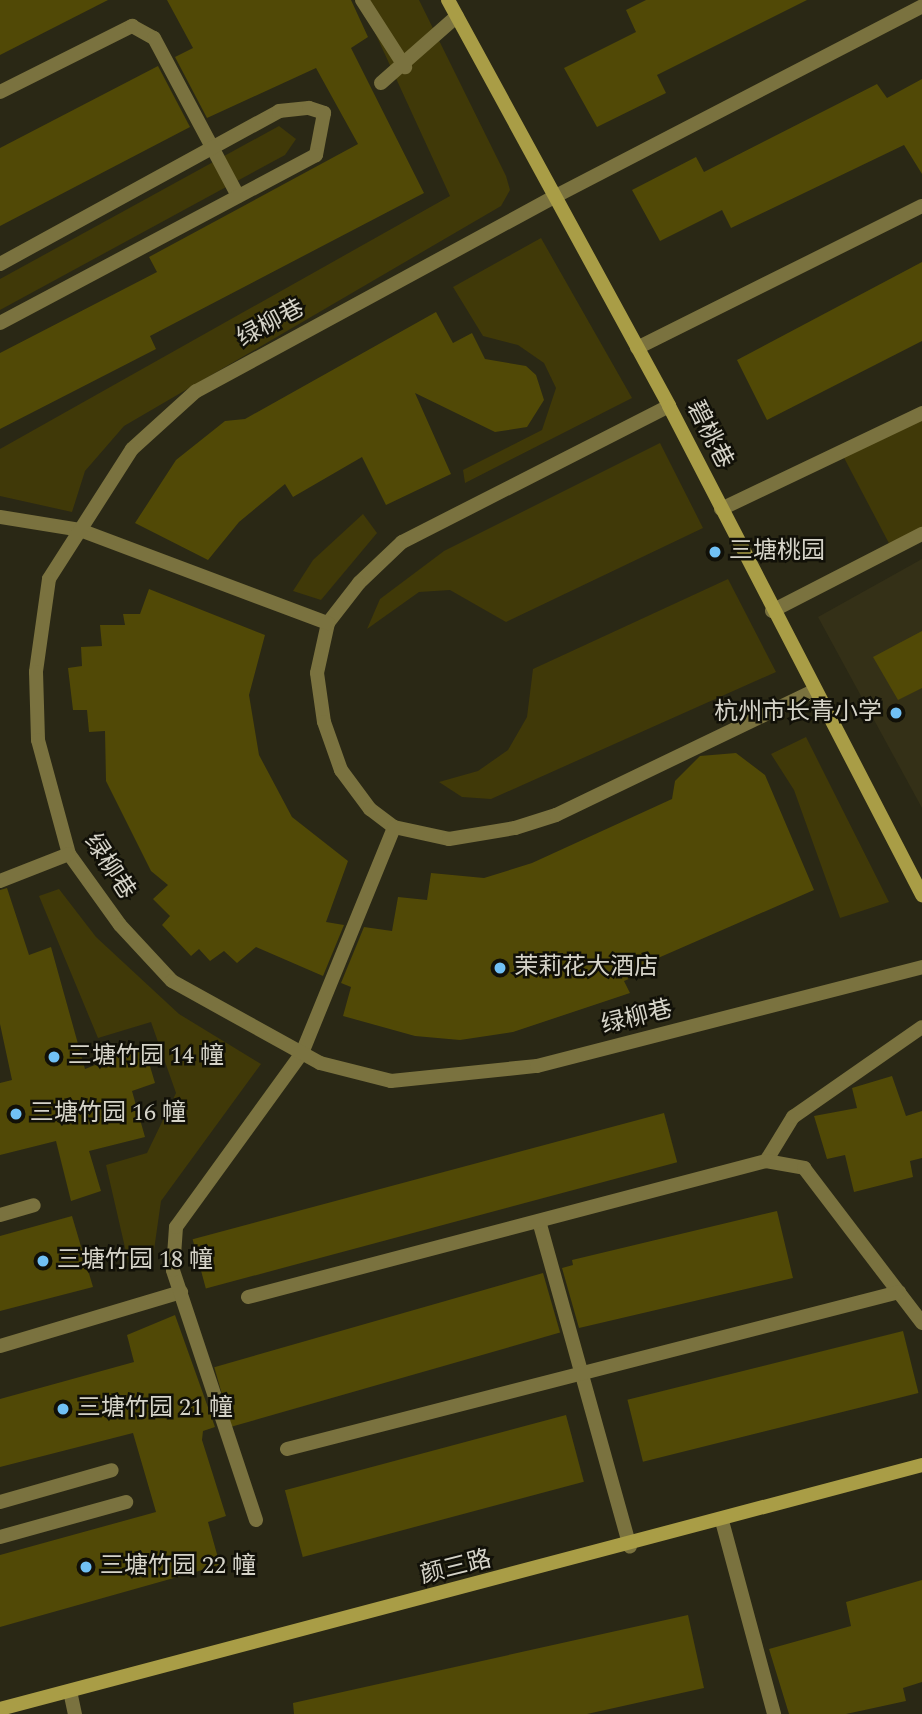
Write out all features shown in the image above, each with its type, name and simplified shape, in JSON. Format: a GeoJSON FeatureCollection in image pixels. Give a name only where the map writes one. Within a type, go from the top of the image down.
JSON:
{"type":"FeatureCollection","features":[{"type":"Feature","properties":{"kind":"street"},"geometry":{"type":"LineString","coordinates":[[362,0],[405,67]]}},
{"type":"Feature","properties":{"kind":"street","name":"碧桃巷"},"geometry":{"type":"LineString","coordinates":[[449,0],[670,406],[772,611],[922,895]]}},
{"type":"Feature","properties":{"kind":"street","name":"绿柳巷"},"geometry":{"type":"LineString","coordinates":[[922,6],[554,197],[196,391],[132,449],[49,579],[36,672],[38,740],[69,854],[120,925],[172,981],[302,1053],[391,1081],[462,1077],[537,1066],[922,967]]}},
{"type":"Feature","properties":{"kind":"street"},"geometry":{"type":"LineString","coordinates":[[381,83],[405,67],[457,16]]}},
{"type":"Feature","properties":{"kind":"street"},"geometry":{"type":"LineString","coordinates":[[0,92],[132,26],[154,38],[238,196]]}},
{"type":"Feature","properties":{"kind":"street"},"geometry":{"type":"LineString","coordinates":[[0,264],[279,111],[309,108],[329,111],[316,155],[0,323]]}},
{"type":"Feature","properties":{"kind":"street"},"geometry":{"type":"LineString","coordinates":[[637,348],[922,206]]}},
{"type":"Feature","properties":{"kind":"street"},"geometry":{"type":"LineString","coordinates":[[670,406],[402,542],[328,623],[317,673],[324,722],[341,770],[370,809],[394,827],[449,839],[556,816],[816,690]]}},
{"type":"Feature","properties":{"kind":"street"},"geometry":{"type":"LineString","coordinates":[[722,509],[922,413]]}},
{"type":"Feature","properties":{"kind":"street"},"geometry":{"type":"LineString","coordinates":[[0,517],[80,530],[328,623]]}},
{"type":"Feature","properties":{"kind":"street"},"geometry":{"type":"LineString","coordinates":[[772,611],[922,534]]}},
{"type":"Feature","properties":{"kind":"street"},"geometry":{"type":"LineString","coordinates":[[256,1520],[173,1270],[176,1227],[302,1053],[394,827]]}},
{"type":"Feature","properties":{"kind":"street"},"geometry":{"type":"LineString","coordinates":[[0,881],[69,854]]}},
{"type":"Feature","properties":{"kind":"street"},"geometry":{"type":"LineString","coordinates":[[766,1161],[793,1117],[922,1027]]}},
{"type":"Feature","properties":{"kind":"street"},"geometry":{"type":"LineString","coordinates":[[248,1297],[766,1161],[804,1168],[922,1323]]}},
{"type":"Feature","properties":{"kind":"street"},"geometry":{"type":"LineString","coordinates":[[0,1215],[34,1205]]}},
{"type":"Feature","properties":{"kind":"street"},"geometry":{"type":"LineString","coordinates":[[539,1221],[584,1373],[630,1547]]}},
{"type":"Feature","properties":{"kind":"street"},"geometry":{"type":"LineString","coordinates":[[0,1346],[181,1292]]}},
{"type":"Feature","properties":{"kind":"street"},"geometry":{"type":"LineString","coordinates":[[287,1449],[899,1292]]}},
{"type":"Feature","properties":{"kind":"street","name":"颜三路"},"geometry":{"type":"LineString","coordinates":[[0,1709],[630,1547],[922,1465]]}},
{"type":"Feature","properties":{"kind":"street"},"geometry":{"type":"LineString","coordinates":[[0,1502],[112,1470]]}},
{"type":"Feature","properties":{"kind":"street"},"geometry":{"type":"LineString","coordinates":[[0,1537],[125,1502]]}},
{"type":"Feature","properties":{"kind":"street"},"geometry":{"type":"LineString","coordinates":[[722,1521],[774,1714]]}},
{"type":"Feature","properties":{"kind":"street"},"geometry":{"type":"LineString","coordinates":[[70,1691],[75,1714]]}},
{"type":"Feature","properties":{"kind":"shaded area"},"geometry":{"type":"Polygon","coordinates":[[[360,0],[419,0],[506,176],[510,190],[501,206],[124,426],[85,471],[72,512],[0,496],[0,449],[450,196],[360,0]]]}},
{"type":"Feature","properties":{"kind":"shaded area"},"geometry":{"type":"Polygon","coordinates":[[[279,126],[296,139],[285,155],[0,310],[0,279],[279,126]]]}},
{"type":"Feature","properties":{"kind":"shaded area"},"geometry":{"type":"Polygon","coordinates":[[[541,238],[632,398],[465,483],[463,470],[542,430],[556,388],[544,363],[518,345],[483,336],[453,287],[541,238]]]}},
{"type":"Feature","properties":{"kind":"shaded area"},"geometry":{"type":"Polygon","coordinates":[[[922,413],[922,534],[892,549],[841,452],[922,413]]]}},
{"type":"Feature","properties":{"kind":"shaded area"},"geometry":{"type":"Polygon","coordinates":[[[660,443],[703,528],[506,622],[450,590],[419,592],[367,629],[380,599],[444,551],[660,443]]]}},
{"type":"Feature","properties":{"kind":"shaded area"},"geometry":{"type":"Polygon","coordinates":[[[363,514],[377,533],[321,600],[293,591],[313,560],[363,514]]]}},
{"type":"Feature","properties":{"kind":"shaded area","name":"杭州市长青小学"},"geometry":{"type":"Polygon","coordinates":[[[922,559],[922,808],[818,617],[922,559]]]}},
{"type":"Feature","properties":{"kind":"shaded area"},"geometry":{"type":"Polygon","coordinates":[[[728,579],[776,672],[491,799],[462,797],[439,782],[478,771],[508,750],[527,717],[533,669],[728,579]]]}},
{"type":"Feature","properties":{"kind":"shaded area"},"geometry":{"type":"Polygon","coordinates":[[[806,737],[889,902],[840,918],[794,790],[771,754],[806,737]]]}},
{"type":"Feature","properties":{"kind":"shaded area"},"geometry":{"type":"Polygon","coordinates":[[[59,889],[96,937],[179,1014],[261,1064],[161,1201],[153,1257],[129,1265],[106,1165],[147,1153],[176,1093],[151,1022],[98,1038],[39,896],[59,889]]]}},
{"type":"Feature","properties":{"kind":"building"},"geometry":{"type":"Polygon","coordinates":[[[0,0],[108,0],[0,55],[0,0]]]}},
{"type":"Feature","properties":{"kind":"building"},"geometry":{"type":"Polygon","coordinates":[[[167,0],[351,0],[368,37],[351,48],[424,193],[150,336],[156,349],[0,429],[0,353],[157,272],[149,257],[358,144],[316,68],[207,118],[175,57],[193,48],[167,0]]]}},
{"type":"Feature","properties":{"kind":"building"},"geometry":{"type":"Polygon","coordinates":[[[646,0],[807,0],[657,75],[666,93],[597,127],[564,68],[636,32],[626,10],[646,0]]]}},
{"type":"Feature","properties":{"kind":"building"},"geometry":{"type":"Polygon","coordinates":[[[158,66],[190,127],[0,226],[0,148],[158,66]]]}},
{"type":"Feature","properties":{"kind":"building"},"geometry":{"type":"Polygon","coordinates":[[[922,79],[922,174],[904,145],[731,228],[722,210],[660,241],[632,190],[696,157],[704,172],[877,84],[887,98],[922,79]]]}},
{"type":"Feature","properties":{"kind":"building"},"geometry":{"type":"Polygon","coordinates":[[[922,262],[922,341],[767,420],[737,360],[922,262]]]}},
{"type":"Feature","properties":{"kind":"building"},"geometry":{"type":"Polygon","coordinates":[[[436,312],[453,343],[472,333],[485,359],[526,366],[536,375],[544,400],[527,427],[495,432],[415,393],[451,474],[386,505],[362,457],[293,497],[285,484],[239,522],[208,560],[135,523],[176,460],[225,421],[245,419],[436,312]]]}},
{"type":"Feature","properties":{"kind":"building"},"geometry":{"type":"Polygon","coordinates":[[[149,589],[265,635],[249,695],[259,755],[292,817],[348,861],[326,922],[344,925],[323,976],[256,947],[237,963],[224,951],[210,961],[199,949],[191,956],[162,925],[170,916],[153,899],[168,885],[151,871],[106,781],[105,731],[89,732],[87,710],[73,710],[68,668],[82,666],[81,647],[102,646],[100,625],[125,625],[123,614],[140,614],[149,589]]]}},
{"type":"Feature","properties":{"kind":"building"},"geometry":{"type":"Polygon","coordinates":[[[922,631],[922,688],[898,700],[873,657],[922,631]]]}},
{"type":"Feature","properties":{"kind":"building"},"geometry":{"type":"Polygon","coordinates":[[[736,753],[765,775],[814,890],[642,965],[645,972],[624,981],[630,993],[513,1032],[460,1040],[415,1036],[343,1016],[351,987],[341,983],[364,927],[392,931],[398,897],[427,900],[431,873],[484,878],[532,863],[672,799],[675,781],[700,756],[736,753]]]}},
{"type":"Feature","properties":{"kind":"building","name":"三塘竹园 14 幢"},"geometry":{"type":"Polygon","coordinates":[[[7,888],[29,955],[51,947],[85,1069],[144,1046],[155,1083],[132,1091],[145,1137],[89,1151],[101,1191],[71,1201],[56,1141],[0,1155],[0,1083],[12,1080],[0,1024],[0,890],[7,888]]]}},
{"type":"Feature","properties":{"kind":"building"},"geometry":{"type":"Polygon","coordinates":[[[892,1076],[906,1116],[922,1111],[922,1158],[910,1161],[913,1177],[854,1192],[845,1155],[827,1159],[814,1116],[857,1108],[852,1088],[892,1076]]]}},
{"type":"Feature","properties":{"kind":"building"},"geometry":{"type":"Polygon","coordinates":[[[664,1113],[677,1162],[206,1289],[193,1239],[664,1113]]]}},
{"type":"Feature","properties":{"kind":"building"},"geometry":{"type":"Polygon","coordinates":[[[777,1211],[793,1278],[579,1328],[562,1268],[573,1265],[572,1260],[777,1211]]]}},
{"type":"Feature","properties":{"kind":"building","name":"三塘竹园 18 幢"},"geometry":{"type":"Polygon","coordinates":[[[72,1216],[93,1287],[0,1311],[0,1236],[72,1216]]]}},
{"type":"Feature","properties":{"kind":"building"},"geometry":{"type":"Polygon","coordinates":[[[543,1273],[560,1333],[231,1427],[214,1367],[543,1273]]]}},
{"type":"Feature","properties":{"kind":"building"},"geometry":{"type":"Polygon","coordinates":[[[175,1315],[215,1427],[203,1431],[202,1440],[226,1516],[208,1522],[220,1565],[0,1627],[0,1555],[156,1512],[133,1433],[0,1467],[0,1399],[134,1362],[127,1335],[175,1315]]]}},
{"type":"Feature","properties":{"kind":"building"},"geometry":{"type":"Polygon","coordinates":[[[903,1331],[918,1393],[643,1462],[627,1400],[903,1331]]]}},
{"type":"Feature","properties":{"kind":"building"},"geometry":{"type":"Polygon","coordinates":[[[566,1415],[584,1482],[303,1557],[285,1490],[566,1415]]]}},
{"type":"Feature","properties":{"kind":"building"},"geometry":{"type":"Polygon","coordinates":[[[922,1580],[922,1682],[903,1688],[906,1701],[846,1714],[789,1714],[769,1649],[851,1626],[846,1602],[922,1580]]]}},
{"type":"Feature","properties":{"kind":"building"},"geometry":{"type":"Polygon","coordinates":[[[688,1615],[704,1688],[587,1714],[294,1714],[293,1703],[688,1615]]]}},
{"type":"Feature","properties":{"kind":"place","name":"三塘桃园"},"geometry":{"type":"Point","coordinates":[715,552]}},
{"type":"Feature","properties":{"kind":"place","name":"杭州市长青小学"},"geometry":{"type":"Point","coordinates":[896,713]}},
{"type":"Feature","properties":{"kind":"place","name":"茉莉花大酒店"},"geometry":{"type":"Point","coordinates":[500,968]}},
{"type":"Feature","properties":{"kind":"place","name":"三塘竹园 14 幢"},"geometry":{"type":"Point","coordinates":[54,1057]}},
{"type":"Feature","properties":{"kind":"place","name":"三塘竹园 16 幢"},"geometry":{"type":"Point","coordinates":[16,1114]}},
{"type":"Feature","properties":{"kind":"place","name":"三塘竹园 18 幢"},"geometry":{"type":"Point","coordinates":[43,1261]}},
{"type":"Feature","properties":{"kind":"place","name":"三塘竹园 21 幢"},"geometry":{"type":"Point","coordinates":[63,1409]}},
{"type":"Feature","properties":{"kind":"place","name":"三塘竹园 22 幢"},"geometry":{"type":"Point","coordinates":[86,1567]}}]}
